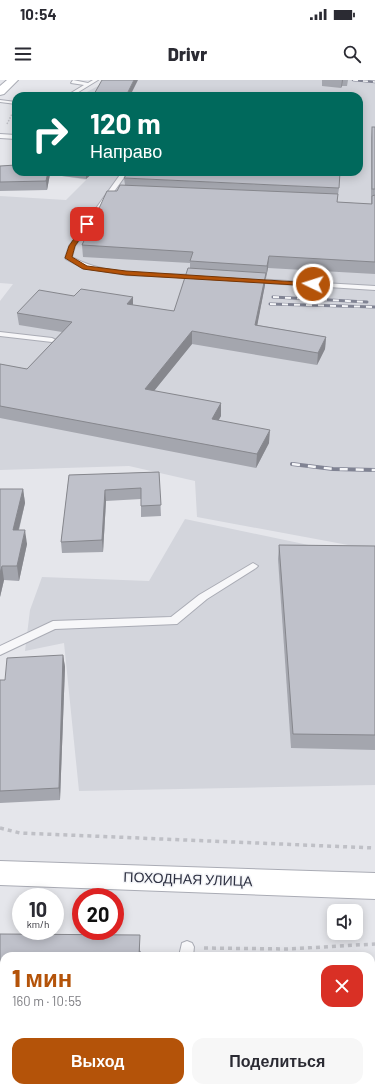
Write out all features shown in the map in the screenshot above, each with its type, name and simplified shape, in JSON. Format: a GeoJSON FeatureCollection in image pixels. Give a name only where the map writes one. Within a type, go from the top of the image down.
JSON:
{"type":"FeatureCollection","features":[{"type":"Feature","properties":{"kind":"main road"},"geometry":{"type":"LineString","coordinates":[[0,92],[12,80]]}},
{"type":"Feature","properties":{"kind":"main road","name":"ПОХОДНАЯ УЛИЦА"},"geometry":{"type":"LineString","coordinates":[[0,873],[375,886]]}},
{"type":"Feature","properties":{"kind":"lane"},"geometry":{"type":"LineString","coordinates":[[77,80],[73,82],[88,84]]}},
{"type":"Feature","properties":{"kind":"lane"},"geometry":{"type":"LineString","coordinates":[[75,92],[96,80]]}},
{"type":"Feature","properties":{"kind":"lane"},"geometry":{"type":"LineString","coordinates":[[0,101],[12,102]]}},
{"type":"Feature","properties":{"kind":"lane"},"geometry":{"type":"LineString","coordinates":[[0,136],[12,138]]}},
{"type":"Feature","properties":{"kind":"lane"},"geometry":{"type":"LineString","coordinates":[[122,176],[72,246],[68,258],[85,267],[126,273],[204,278]]}},
{"type":"Feature","properties":{"kind":"lane"},"geometry":{"type":"LineString","coordinates":[[111,192],[118,192]]}},
{"type":"Feature","properties":{"kind":"lane"},"geometry":{"type":"LineString","coordinates":[[243,280],[375,288]]}},
{"type":"Feature","properties":{"kind":"lane"},"geometry":{"type":"LineString","coordinates":[[0,334],[52,340]]}},
{"type":"Feature","properties":{"kind":"lane"},"geometry":{"type":"LineString","coordinates":[[0,651],[53,625],[173,621],[203,597],[253,566]]}},
{"type":"Feature","properties":{"kind":"path"},"geometry":{"type":"LineString","coordinates":[[0,828],[20,833],[375,848]]}},
{"type":"Feature","properties":{"kind":"path"},"geometry":{"type":"LineString","coordinates":[[186,952],[288,949],[375,944]]}},
{"type":"Feature","properties":{"kind":"shaded area"},"geometry":{"type":"Polygon","coordinates":[[[109,80],[375,80],[375,550],[197,517],[195,481],[129,466],[0,470],[0,301],[13,284],[0,283],[0,196],[66,200],[86,180],[62,176],[363,176],[363,92],[87,92],[109,80]]]}},
{"type":"Feature","properties":{"kind":"shaded area"},"geometry":{"type":"Polygon","coordinates":[[[185,519],[375,559],[375,785],[79,791],[64,643],[25,651],[30,610],[42,577],[149,581],[185,519]]]}},
{"type":"Feature","properties":{"kind":"building"},"geometry":{"type":"Polygon","coordinates":[[[102,80],[134,80],[128,92],[95,92],[102,80]]]}},
{"type":"Feature","properties":{"kind":"building"},"geometry":{"type":"Polygon","coordinates":[[[372,127],[375,127],[375,189],[372,189],[372,127]]]}},
{"type":"Feature","properties":{"kind":"building"},"geometry":{"type":"Polygon","coordinates":[[[12,165],[12,176],[47,176],[46,181],[0,182],[0,166],[12,165]]]}},
{"type":"Feature","properties":{"kind":"building"},"geometry":{"type":"Polygon","coordinates":[[[125,176],[340,176],[339,188],[124,178],[125,176]]]}},
{"type":"Feature","properties":{"kind":"building"},"geometry":{"type":"Polygon","coordinates":[[[120,185],[338,194],[337,202],[372,204],[372,196],[375,195],[375,262],[269,256],[267,266],[190,261],[193,252],[82,245],[107,191],[117,191],[120,185]]]}},
{"type":"Feature","properties":{"kind":"building"},"geometry":{"type":"Polygon","coordinates":[[[188,268],[266,273],[255,325],[326,337],[318,353],[192,331],[145,389],[221,403],[212,419],[270,430],[257,454],[0,406],[0,364],[27,369],[72,322],[17,313],[39,290],[74,296],[81,289],[133,297],[127,304],[174,311],[188,268]]]}},
{"type":"Feature","properties":{"kind":"building"},"geometry":{"type":"Polygon","coordinates":[[[159,472],[161,505],[141,506],[141,488],[105,490],[102,540],[61,542],[69,475],[159,472]]]}},
{"type":"Feature","properties":{"kind":"building"},"geometry":{"type":"Polygon","coordinates":[[[0,489],[23,489],[13,530],[25,530],[17,566],[2,566],[0,573],[0,489]]]}},
{"type":"Feature","properties":{"kind":"building"},"geometry":{"type":"Polygon","coordinates":[[[279,545],[375,546],[375,735],[293,734],[279,545]]]}},
{"type":"Feature","properties":{"kind":"building"},"geometry":{"type":"Polygon","coordinates":[[[63,655],[59,788],[0,791],[0,680],[5,680],[7,658],[63,655]]]}},
{"type":"Feature","properties":{"kind":"building"},"geometry":{"type":"Polygon","coordinates":[[[0,934],[12,934],[12,940],[64,940],[64,934],[72,935],[72,940],[124,940],[124,935],[140,935],[139,952],[0,952],[0,934]]]}},
{"type":"Feature","properties":{"kind":"railway"},"geometry":{"type":"LineString","coordinates":[[353,80],[375,82]]}},
{"type":"Feature","properties":{"kind":"railway"},"geometry":{"type":"LineString","coordinates":[[273,297],[367,302]]}},
{"type":"Feature","properties":{"kind":"railway"},"geometry":{"type":"LineString","coordinates":[[270,304],[375,307]]}},
{"type":"Feature","properties":{"kind":"railway"},"geometry":{"type":"LineString","coordinates":[[292,464],[333,469],[375,470]]}},
{"type":"Feature","properties":{"kind":"route"},"geometry":{"type":"LineString","coordinates":[[87,224],[72,246],[68,258],[85,267],[126,273],[313,284]]}}]}
